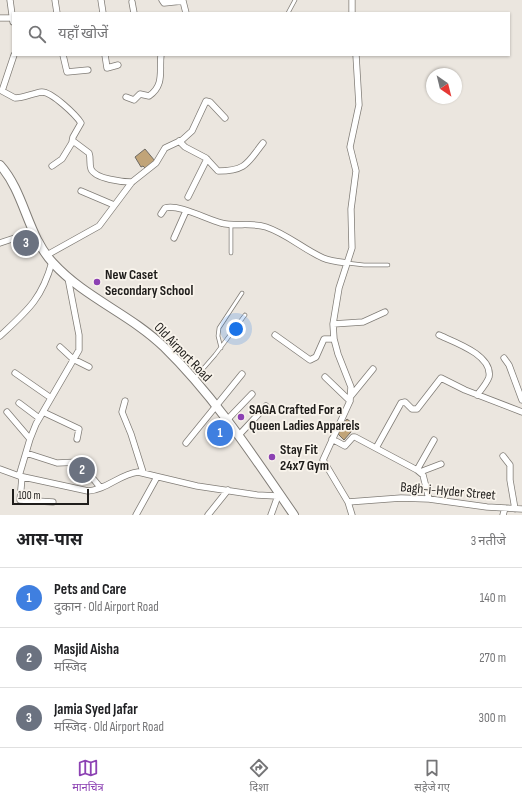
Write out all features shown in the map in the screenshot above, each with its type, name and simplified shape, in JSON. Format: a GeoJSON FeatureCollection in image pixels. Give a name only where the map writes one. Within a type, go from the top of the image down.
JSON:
{"type":"FeatureCollection","features":[{"type":"Feature","properties":{"kind":"main road","name":"Old Airport Road"},"geometry":{"type":"LineString","coordinates":[[0,165],[13,184],[33,232],[52,262],[81,289],[145,330],[164,347],[194,380],[239,435],[278,494],[294,515]]}},
{"type":"Feature","properties":{"kind":"street"},"geometry":{"type":"LineString","coordinates":[[10,0],[12,13]]}},
{"type":"Feature","properties":{"kind":"street"},"geometry":{"type":"LineString","coordinates":[[55,0],[57,12]]}},
{"type":"Feature","properties":{"kind":"street"},"geometry":{"type":"LineString","coordinates":[[102,0],[103,12]]}},
{"type":"Feature","properties":{"kind":"street"},"geometry":{"type":"LineString","coordinates":[[162,0],[164,3],[183,1],[186,12]]}},
{"type":"Feature","properties":{"kind":"street"},"geometry":{"type":"LineString","coordinates":[[352,0],[352,12]]}},
{"type":"Feature","properties":{"kind":"street"},"geometry":{"type":"LineString","coordinates":[[132,2],[134,12]]}},
{"type":"Feature","properties":{"kind":"street"},"geometry":{"type":"LineString","coordinates":[[0,18],[12,20]]}},
{"type":"Feature","properties":{"kind":"street"},"geometry":{"type":"LineString","coordinates":[[14,56],[1,90],[15,98],[43,92],[50,95],[69,109],[81,121],[81,125],[62,159],[52,166]]}},
{"type":"Feature","properties":{"kind":"street"},"geometry":{"type":"LineString","coordinates":[[63,56],[67,72],[88,70]]}},
{"type":"Feature","properties":{"kind":"street"},"geometry":{"type":"LineString","coordinates":[[105,56],[107,68],[118,65]]}},
{"type":"Feature","properties":{"kind":"street"},"geometry":{"type":"LineString","coordinates":[[126,97],[134,100],[140,94],[149,96],[152,94],[161,76],[161,56]]}},
{"type":"Feature","properties":{"kind":"street"},"geometry":{"type":"LineString","coordinates":[[351,398],[350,381],[338,354],[334,339],[333,324],[335,304],[352,248],[351,209],[356,175],[350,147],[359,106],[356,56]]}},
{"type":"Feature","properties":{"kind":"street"},"geometry":{"type":"LineString","coordinates":[[47,255],[99,226],[132,182],[156,163],[167,146],[179,141],[189,134],[196,126],[206,101],[210,102],[225,118]]}},
{"type":"Feature","properties":{"kind":"street"},"geometry":{"type":"LineString","coordinates":[[179,141],[185,147],[207,160],[218,171],[238,168],[249,163],[263,143]]}},
{"type":"Feature","properties":{"kind":"street"},"geometry":{"type":"LineString","coordinates":[[72,142],[89,153],[91,169],[95,174],[109,180],[132,182]]}},
{"type":"Feature","properties":{"kind":"street"},"geometry":{"type":"LineString","coordinates":[[188,197],[207,160]]}},
{"type":"Feature","properties":{"kind":"street"},"geometry":{"type":"LineString","coordinates":[[81,191],[114,206]]}},
{"type":"Feature","properties":{"kind":"street"},"geometry":{"type":"LineString","coordinates":[[161,214],[167,207],[186,211],[219,222],[231,224],[247,223],[265,227],[280,233],[324,259],[347,263]]}},
{"type":"Feature","properties":{"kind":"street"},"geometry":{"type":"LineString","coordinates":[[174,238],[186,211]]}},
{"type":"Feature","properties":{"kind":"street"},"geometry":{"type":"LineString","coordinates":[[0,243],[33,232]]}},
{"type":"Feature","properties":{"kind":"street"},"geometry":{"type":"LineString","coordinates":[[0,335],[34,303],[45,282],[52,262]]}},
{"type":"Feature","properties":{"kind":"street"},"geometry":{"type":"LineString","coordinates":[[53,502],[20,500],[21,476],[30,439],[39,418],[73,359],[80,342],[68,278]]}},
{"type":"Feature","properties":{"kind":"street"},"geometry":{"type":"LineString","coordinates":[[333,324],[363,322],[385,312]]}},
{"type":"Feature","properties":{"kind":"street"},"geometry":{"type":"LineString","coordinates":[[275,335],[310,360],[316,357],[324,339],[334,339]]}},
{"type":"Feature","properties":{"kind":"street"},"geometry":{"type":"LineString","coordinates":[[439,335],[476,353],[482,358],[489,374],[488,379],[477,395]]}},
{"type":"Feature","properties":{"kind":"street"},"geometry":{"type":"LineString","coordinates":[[60,347],[73,359],[89,367]]}},
{"type":"Feature","properties":{"kind":"street"},"geometry":{"type":"LineString","coordinates":[[504,358],[509,365],[522,400]]}},
{"type":"Feature","properties":{"kind":"street"},"geometry":{"type":"LineString","coordinates":[[352,515],[348,502],[323,460],[351,398],[373,369]]}},
{"type":"Feature","properties":{"kind":"street"},"geometry":{"type":"LineString","coordinates":[[15,373],[51,398]]}},
{"type":"Feature","properties":{"kind":"street"},"geometry":{"type":"LineString","coordinates":[[186,443],[214,405],[242,374]]}},
{"type":"Feature","properties":{"kind":"street"},"geometry":{"type":"LineString","coordinates":[[325,377],[351,398]]}},
{"type":"Feature","properties":{"kind":"street"},"geometry":{"type":"LineString","coordinates":[[376,448],[401,403],[405,402],[412,409],[417,409],[441,378],[477,395],[522,412]]}},
{"type":"Feature","properties":{"kind":"street"},"geometry":{"type":"LineString","coordinates":[[227,420],[252,394]]}},
{"type":"Feature","properties":{"kind":"street"},"geometry":{"type":"LineString","coordinates":[[125,401],[122,412],[131,434],[143,472]]}},
{"type":"Feature","properties":{"kind":"street"},"geometry":{"type":"LineString","coordinates":[[19,403],[39,418]]}},
{"type":"Feature","properties":{"kind":"street"},"geometry":{"type":"LineString","coordinates":[[239,435],[266,406]]}},
{"type":"Feature","properties":{"kind":"street"},"geometry":{"type":"LineString","coordinates":[[7,412],[25,436],[30,439]]}},
{"type":"Feature","properties":{"kind":"street"},"geometry":{"type":"LineString","coordinates":[[43,412],[79,429],[77,439]]}},
{"type":"Feature","properties":{"kind":"street"},"geometry":{"type":"LineString","coordinates":[[332,439],[345,446],[354,436],[418,471],[423,476],[429,499]]}},
{"type":"Feature","properties":{"kind":"street"},"geometry":{"type":"LineString","coordinates":[[418,471],[434,440]]}},
{"type":"Feature","properties":{"kind":"street"},"geometry":{"type":"LineString","coordinates":[[26,453],[57,463],[78,462],[100,487]]}},
{"type":"Feature","properties":{"kind":"street"},"geometry":{"type":"LineString","coordinates":[[503,456],[510,465],[510,480],[515,509]]}},
{"type":"Feature","properties":{"kind":"street"},"geometry":{"type":"LineString","coordinates":[[418,471],[441,464]]}},
{"type":"Feature","properties":{"kind":"street"},"geometry":{"type":"LineString","coordinates":[[0,469],[21,476],[80,490],[92,491],[131,472],[143,472],[157,477],[197,486],[278,494],[271,515]]}},
{"type":"Feature","properties":{"kind":"street"},"geometry":{"type":"LineString","coordinates":[[136,515],[157,477]]}},
{"type":"Feature","properties":{"kind":"street"},"geometry":{"type":"LineString","coordinates":[[208,515],[228,490]]}},
{"type":"Feature","properties":{"kind":"street","name":"Bagh-i-Hyder Street"},"geometry":{"type":"LineString","coordinates":[[348,502],[389,498],[429,499],[522,509]]}},
{"type":"Feature","properties":{"kind":"street"},"geometry":{"type":"LineString","coordinates":[[503,515],[505,508]]}},
{"type":"Feature","properties":{"kind":"lane"},"geometry":{"type":"LineString","coordinates":[[289,12],[296,0]]}},
{"type":"Feature","properties":{"kind":"lane"},"geometry":{"type":"LineString","coordinates":[[231,224],[231,253]]}},
{"type":"Feature","properties":{"kind":"lane"},"geometry":{"type":"LineString","coordinates":[[347,263],[388,265]]}},
{"type":"Feature","properties":{"kind":"lane"},"geometry":{"type":"LineString","coordinates":[[221,348],[218,336],[219,328],[242,293]]}},
{"type":"Feature","properties":{"kind":"lane"},"geometry":{"type":"LineString","coordinates":[[194,380],[221,348],[245,315]]}},
{"type":"Feature","properties":{"kind":"building"},"geometry":{"type":"Polygon","coordinates":[[[145,149],[155,161],[146,169],[143,166],[141,167],[135,157],[145,149]]]}},
{"type":"Feature","properties":{"kind":"building"},"geometry":{"type":"Polygon","coordinates":[[[347,419],[356,426],[344,440],[336,432],[347,419]]]}},
{"type":"Feature","properties":{"kind":"place","name":"Jamia Syed Jafar"},"geometry":{"type":"Point","coordinates":[26,243]}},
{"type":"Feature","properties":{"kind":"place","name":"New Caset Secondary School"},"geometry":{"type":"Point","coordinates":[97,282]}},
{"type":"Feature","properties":{"kind":"place","name":"SAGA Crafted For a Queen Ladies Apparels"},"geometry":{"type":"Point","coordinates":[241,417]}},
{"type":"Feature","properties":{"kind":"place","name":"Pets and Care"},"geometry":{"type":"Point","coordinates":[220,433]}},
{"type":"Feature","properties":{"kind":"place","name":"Stay Fit 24x7 Gym"},"geometry":{"type":"Point","coordinates":[272,457]}},
{"type":"Feature","properties":{"kind":"place","name":"Masjid Aisha"},"geometry":{"type":"Point","coordinates":[82,470]}}]}
